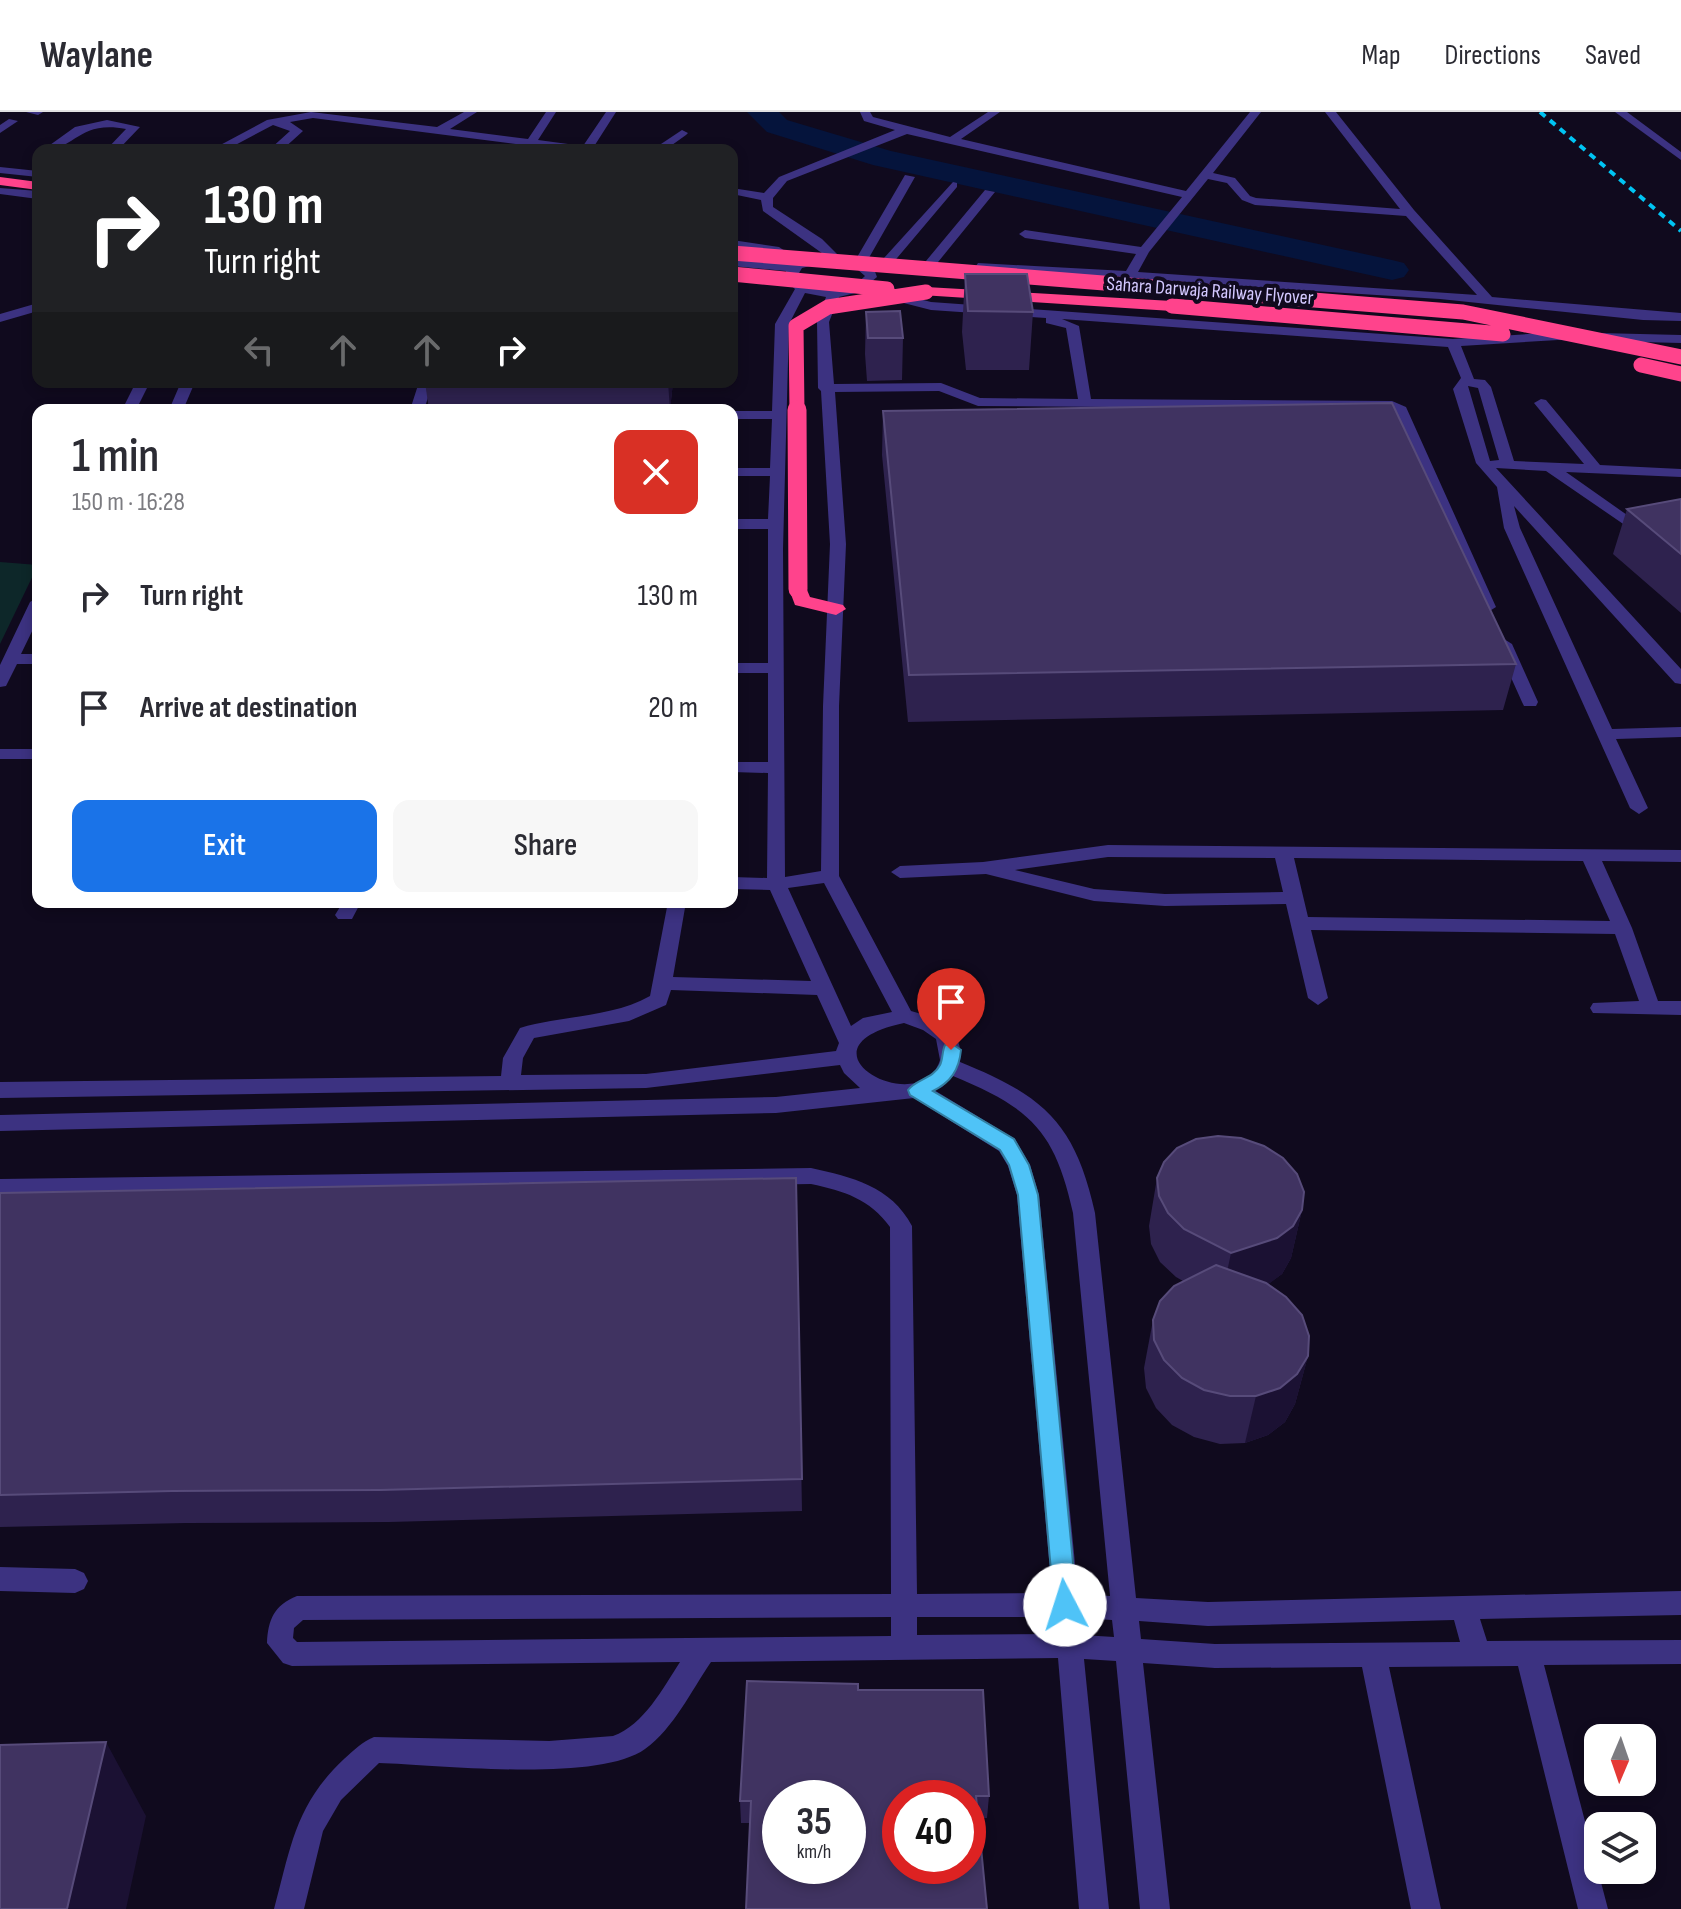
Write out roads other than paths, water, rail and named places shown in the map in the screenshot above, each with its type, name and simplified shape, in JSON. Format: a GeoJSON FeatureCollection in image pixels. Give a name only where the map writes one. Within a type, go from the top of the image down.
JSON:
{"type":"FeatureCollection","features":[{"type":"Feature","properties":{"kind":"highway"},"geometry":{"type":"LineString","coordinates":[[0,183],[32,186]]}},
{"type":"Feature","properties":{"kind":"highway"},"geometry":{"type":"LineString","coordinates":[[0,198],[32,201]]}},
{"type":"Feature","properties":{"kind":"highway","name":"Sahara Darwaja Railway Flyover"},"geometry":{"type":"LineString","coordinates":[[738,253],[1463,312],[1681,357]]}},
{"type":"Feature","properties":{"kind":"highway","name":"Sahara Darwaja Railway Flyover"},"geometry":{"type":"LineString","coordinates":[[738,278],[928,299],[1172,306],[1498,333],[1681,374]]}},
{"type":"Feature","properties":{"kind":"highway"},"geometry":{"type":"LineString","coordinates":[[836,609],[802,601],[798,589],[796,326],[831,300],[928,299]]}},
{"type":"Feature","properties":{"kind":"street"},"geometry":{"type":"LineString","coordinates":[[31,112],[38,112]]}},
{"type":"Feature","properties":{"kind":"street"},"geometry":{"type":"LineString","coordinates":[[450,112],[470,113]]}},
{"type":"Feature","properties":{"kind":"street"},"geometry":{"type":"LineString","coordinates":[[531,142],[551,112]]}},
{"type":"Feature","properties":{"kind":"street"},"geometry":{"type":"LineString","coordinates":[[591,144],[611,112]]}},
{"type":"Feature","properties":{"kind":"street"},"geometry":{"type":"LineString","coordinates":[[865,112],[868,119],[906,130],[1189,195]]}},
{"type":"Feature","properties":{"kind":"street"},"geometry":{"type":"LineString","coordinates":[[954,139],[995,112]]}},
{"type":"Feature","properties":{"kind":"street"},"geometry":{"type":"LineString","coordinates":[[1131,274],[1144,251],[1256,112]]}},
{"type":"Feature","properties":{"kind":"street"},"geometry":{"type":"LineString","coordinates":[[1330,112],[1410,213],[1489,301]]}},
{"type":"Feature","properties":{"kind":"street"},"geometry":{"type":"LineString","coordinates":[[1620,112],[1681,157]]}},
{"type":"Feature","properties":{"kind":"street"},"geometry":{"type":"LineString","coordinates":[[441,130],[470,113]]}},
{"type":"Feature","properties":{"kind":"street"},"geometry":{"type":"LineString","coordinates":[[214,144],[252,118],[328,116],[545,144]]}},
{"type":"Feature","properties":{"kind":"street"},"geometry":{"type":"LineString","coordinates":[[229,144],[271,122],[296,117]]}},
{"type":"Feature","properties":{"kind":"street"},"geometry":{"type":"LineString","coordinates":[[0,130],[13,121]]}},
{"type":"Feature","properties":{"kind":"street"},"geometry":{"type":"LineString","coordinates":[[271,122],[289,125],[297,131],[282,144]]}},
{"type":"Feature","properties":{"kind":"street"},"geometry":{"type":"LineString","coordinates":[[57,144],[82,125],[96,123],[134,127],[118,144]]}},
{"type":"Feature","properties":{"kind":"street"},"geometry":{"type":"LineString","coordinates":[[390,136],[404,126]]}},
{"type":"Feature","properties":{"kind":"street"},"geometry":{"type":"LineString","coordinates":[[835,258],[818,242],[767,208],[767,197],[783,179],[906,130]]}},
{"type":"Feature","properties":{"kind":"street"},"geometry":{"type":"LineString","coordinates":[[666,144],[682,133]]}},
{"type":"Feature","properties":{"kind":"street"},"geometry":{"type":"LineString","coordinates":[[484,144],[493,137]]}},
{"type":"Feature","properties":{"kind":"street"},"geometry":{"type":"LineString","coordinates":[[20,172],[32,163]]}},
{"type":"Feature","properties":{"kind":"street"},"geometry":{"type":"LineString","coordinates":[[0,170],[32,173]]}},
{"type":"Feature","properties":{"kind":"street"},"geometry":{"type":"LineString","coordinates":[[1206,175],[1231,180],[1246,198],[1255,201],[1410,213]]}},
{"type":"Feature","properties":{"kind":"street"},"geometry":{"type":"LineString","coordinates":[[858,262],[909,177]]}},
{"type":"Feature","properties":{"kind":"street"},"geometry":{"type":"LineString","coordinates":[[888,261],[953,185]]}},
{"type":"Feature","properties":{"kind":"street"},"geometry":{"type":"LineString","coordinates":[[0,191],[32,194]]}},
{"type":"Feature","properties":{"kind":"street"},"geometry":{"type":"LineString","coordinates":[[738,192],[767,197]]}},
{"type":"Feature","properties":{"kind":"street"},"geometry":{"type":"LineString","coordinates":[[930,264],[989,192]]}},
{"type":"Feature","properties":{"kind":"street"},"geometry":{"type":"LineString","coordinates":[[1025,234],[1144,251]]}},
{"type":"Feature","properties":{"kind":"street"},"geometry":{"type":"LineString","coordinates":[[738,245],[798,254],[813,260]]}},
{"type":"Feature","properties":{"kind":"street"},"geometry":{"type":"LineString","coordinates":[[738,263],[793,268],[813,260],[835,258],[858,262],[1131,274],[1440,295],[1681,317]]}},
{"type":"Feature","properties":{"kind":"street"},"geometry":{"type":"LineString","coordinates":[[858,262],[865,266],[871,277],[859,288],[831,300],[823,322],[825,388],[838,544],[830,876],[904,1016]]}},
{"type":"Feature","properties":{"kind":"street"},"geometry":{"type":"LineString","coordinates":[[793,268],[790,279],[831,300]]}},
{"type":"Feature","properties":{"kind":"street"},"geometry":{"type":"LineString","coordinates":[[738,278],[799,286]]}},
{"type":"Feature","properties":{"kind":"street"},"geometry":{"type":"LineString","coordinates":[[799,286],[782,324],[776,524],[774,858],[777,884],[823,988],[853,1073],[870,1086],[905,1091],[1007,1145],[1019,1165],[1028,1195],[1094,1909]]}},
{"type":"Feature","properties":{"kind":"street"},"geometry":{"type":"LineString","coordinates":[[859,288],[928,299],[1453,343],[1558,336],[1681,339]]}},
{"type":"Feature","properties":{"kind":"street"},"geometry":{"type":"LineString","coordinates":[[928,299],[950,312],[1058,320],[1072,326],[1085,402]]}},
{"type":"Feature","properties":{"kind":"street"},"geometry":{"type":"LineString","coordinates":[[1513,339],[1540,317],[1530,305]]}},
{"type":"Feature","properties":{"kind":"street"},"geometry":{"type":"LineString","coordinates":[[0,318],[32,309]]}},
{"type":"Feature","properties":{"kind":"street"},"geometry":{"type":"LineString","coordinates":[[1453,343],[1469,382]]}},
{"type":"Feature","properties":{"kind":"street"},"geometry":{"type":"LineString","coordinates":[[1508,465],[1484,387],[1469,382],[1459,386],[1483,463],[1681,679]]}},
{"type":"Feature","properties":{"kind":"street"},"geometry":{"type":"LineString","coordinates":[[825,388],[952,389],[978,402],[1392,405],[1401,410],[1492,615]]}},
{"type":"Feature","properties":{"kind":"street"},"geometry":{"type":"LineString","coordinates":[[1541,403],[1596,469]]}},
{"type":"Feature","properties":{"kind":"street"},"geometry":{"type":"LineString","coordinates":[[738,415],[779,415]]}},
{"type":"Feature","properties":{"kind":"street"},"geometry":{"type":"LineString","coordinates":[[1483,463],[1681,473]]}},
{"type":"Feature","properties":{"kind":"street"},"geometry":{"type":"LineString","coordinates":[[1550,467],[1632,525]]}},
{"type":"Feature","properties":{"kind":"street"},"geometry":{"type":"LineString","coordinates":[[738,472],[777,472]]}},
{"type":"Feature","properties":{"kind":"street"},"geometry":{"type":"LineString","coordinates":[[1503,488],[1512,528],[1639,808]]}},
{"type":"Feature","properties":{"kind":"street"},"geometry":{"type":"LineString","coordinates":[[738,524],[776,524]]}},
{"type":"Feature","properties":{"kind":"street"},"geometry":{"type":"LineString","coordinates":[[0,682],[32,615]]}},
{"type":"Feature","properties":{"kind":"street"},"geometry":{"type":"LineString","coordinates":[[1498,629],[1530,702]]}},
{"type":"Feature","properties":{"kind":"street"},"geometry":{"type":"LineString","coordinates":[[11,659],[32,659]]}},
{"type":"Feature","properties":{"kind":"street"},"geometry":{"type":"LineString","coordinates":[[738,668],[775,668]]}},
{"type":"Feature","properties":{"kind":"street"},"geometry":{"type":"LineString","coordinates":[[1606,734],[1681,732]]}},
{"type":"Feature","properties":{"kind":"street"},"geometry":{"type":"LineString","coordinates":[[0,754],[32,754]]}},
{"type":"Feature","properties":{"kind":"street"},"geometry":{"type":"LineString","coordinates":[[738,767],[776,768]]}},
{"type":"Feature","properties":{"kind":"street"},"geometry":{"type":"LineString","coordinates":[[900,872],[983,868],[1108,851],[1681,856]]}},
{"type":"Feature","properties":{"kind":"street"},"geometry":{"type":"LineString","coordinates":[[1283,852],[1318,998]]}},
{"type":"Feature","properties":{"kind":"street"},"geometry":{"type":"LineString","coordinates":[[1590,856],[1622,928],[1651,1008]]}},
{"type":"Feature","properties":{"kind":"street"},"geometry":{"type":"LineString","coordinates":[[983,868],[1094,895],[1165,900],[1294,898]]}},
{"type":"Feature","properties":{"kind":"street"},"geometry":{"type":"LineString","coordinates":[[738,883],[777,884],[830,876]]}},
{"type":"Feature","properties":{"kind":"street"},"geometry":{"type":"LineString","coordinates":[[510,1083],[513,1058],[527,1033],[552,1024],[610,1018],[647,1009],[659,1000],[676,908]]}},
{"type":"Feature","properties":{"kind":"street"},"geometry":{"type":"LineString","coordinates":[[1300,923],[1622,928]]}},
{"type":"Feature","properties":{"kind":"street"},"geometry":{"type":"LineString","coordinates":[[663,983],[823,988]]}},
{"type":"Feature","properties":{"kind":"street"},"geometry":{"type":"LineString","coordinates":[[1600,1008],[1681,1008]]}},
{"type":"Feature","properties":{"kind":"street"},"geometry":{"type":"LineString","coordinates":[[0,1090],[646,1081],[846,1049],[860,1027],[880,1018],[904,1016],[926,1022],[943,1033],[951,1050],[950,1066],[937,1081],[905,1091],[776,1105],[0,1123]]}},
{"type":"Feature","properties":{"kind":"street"},"geometry":{"type":"LineString","coordinates":[[950,1066],[1020,1098],[1055,1130],[1072,1161],[1084,1213],[1155,1909]]}},
{"type":"Feature","properties":{"kind":"street"},"geometry":{"type":"LineString","coordinates":[[0,1187],[811,1176],[862,1188],[888,1206],[901,1226],[904,1648]]}},
{"type":"Feature","properties":{"kind":"street"},"geometry":{"type":"LineString","coordinates":[[0,1579],[75,1581]]}},
{"type":"Feature","properties":{"kind":"street"},"geometry":{"type":"LineString","coordinates":[[1681,1603],[1208,1614],[1065,1605],[297,1608],[281,1623],[280,1643],[292,1654],[1070,1646],[1215,1656],[1681,1652]]}},
{"type":"Feature","properties":{"kind":"street"},"geometry":{"type":"LineString","coordinates":[[1464,1608],[1477,1654]]}},
{"type":"Feature","properties":{"kind":"street"},"geometry":{"type":"LineString","coordinates":[[289,1909],[310,1827],[331,1790],[374,1750],[580,1755],[628,1745],[645,1732],[704,1650]]}},
{"type":"Feature","properties":{"kind":"street"},"geometry":{"type":"LineString","coordinates":[[1528,1653],[1593,1909]]}},
{"type":"Feature","properties":{"kind":"street"},"geometry":{"type":"LineString","coordinates":[[1373,1655],[1426,1909]]}},
{"type":"Feature","properties":{"kind":"waterway"},"geometry":{"type":"LineString","coordinates":[[762,112],[777,126],[884,159],[1392,270]]}},
{"type":"Feature","properties":{"kind":"railway"},"geometry":{"type":"LineString","coordinates":[[1540,112],[1681,231]]}}]}
